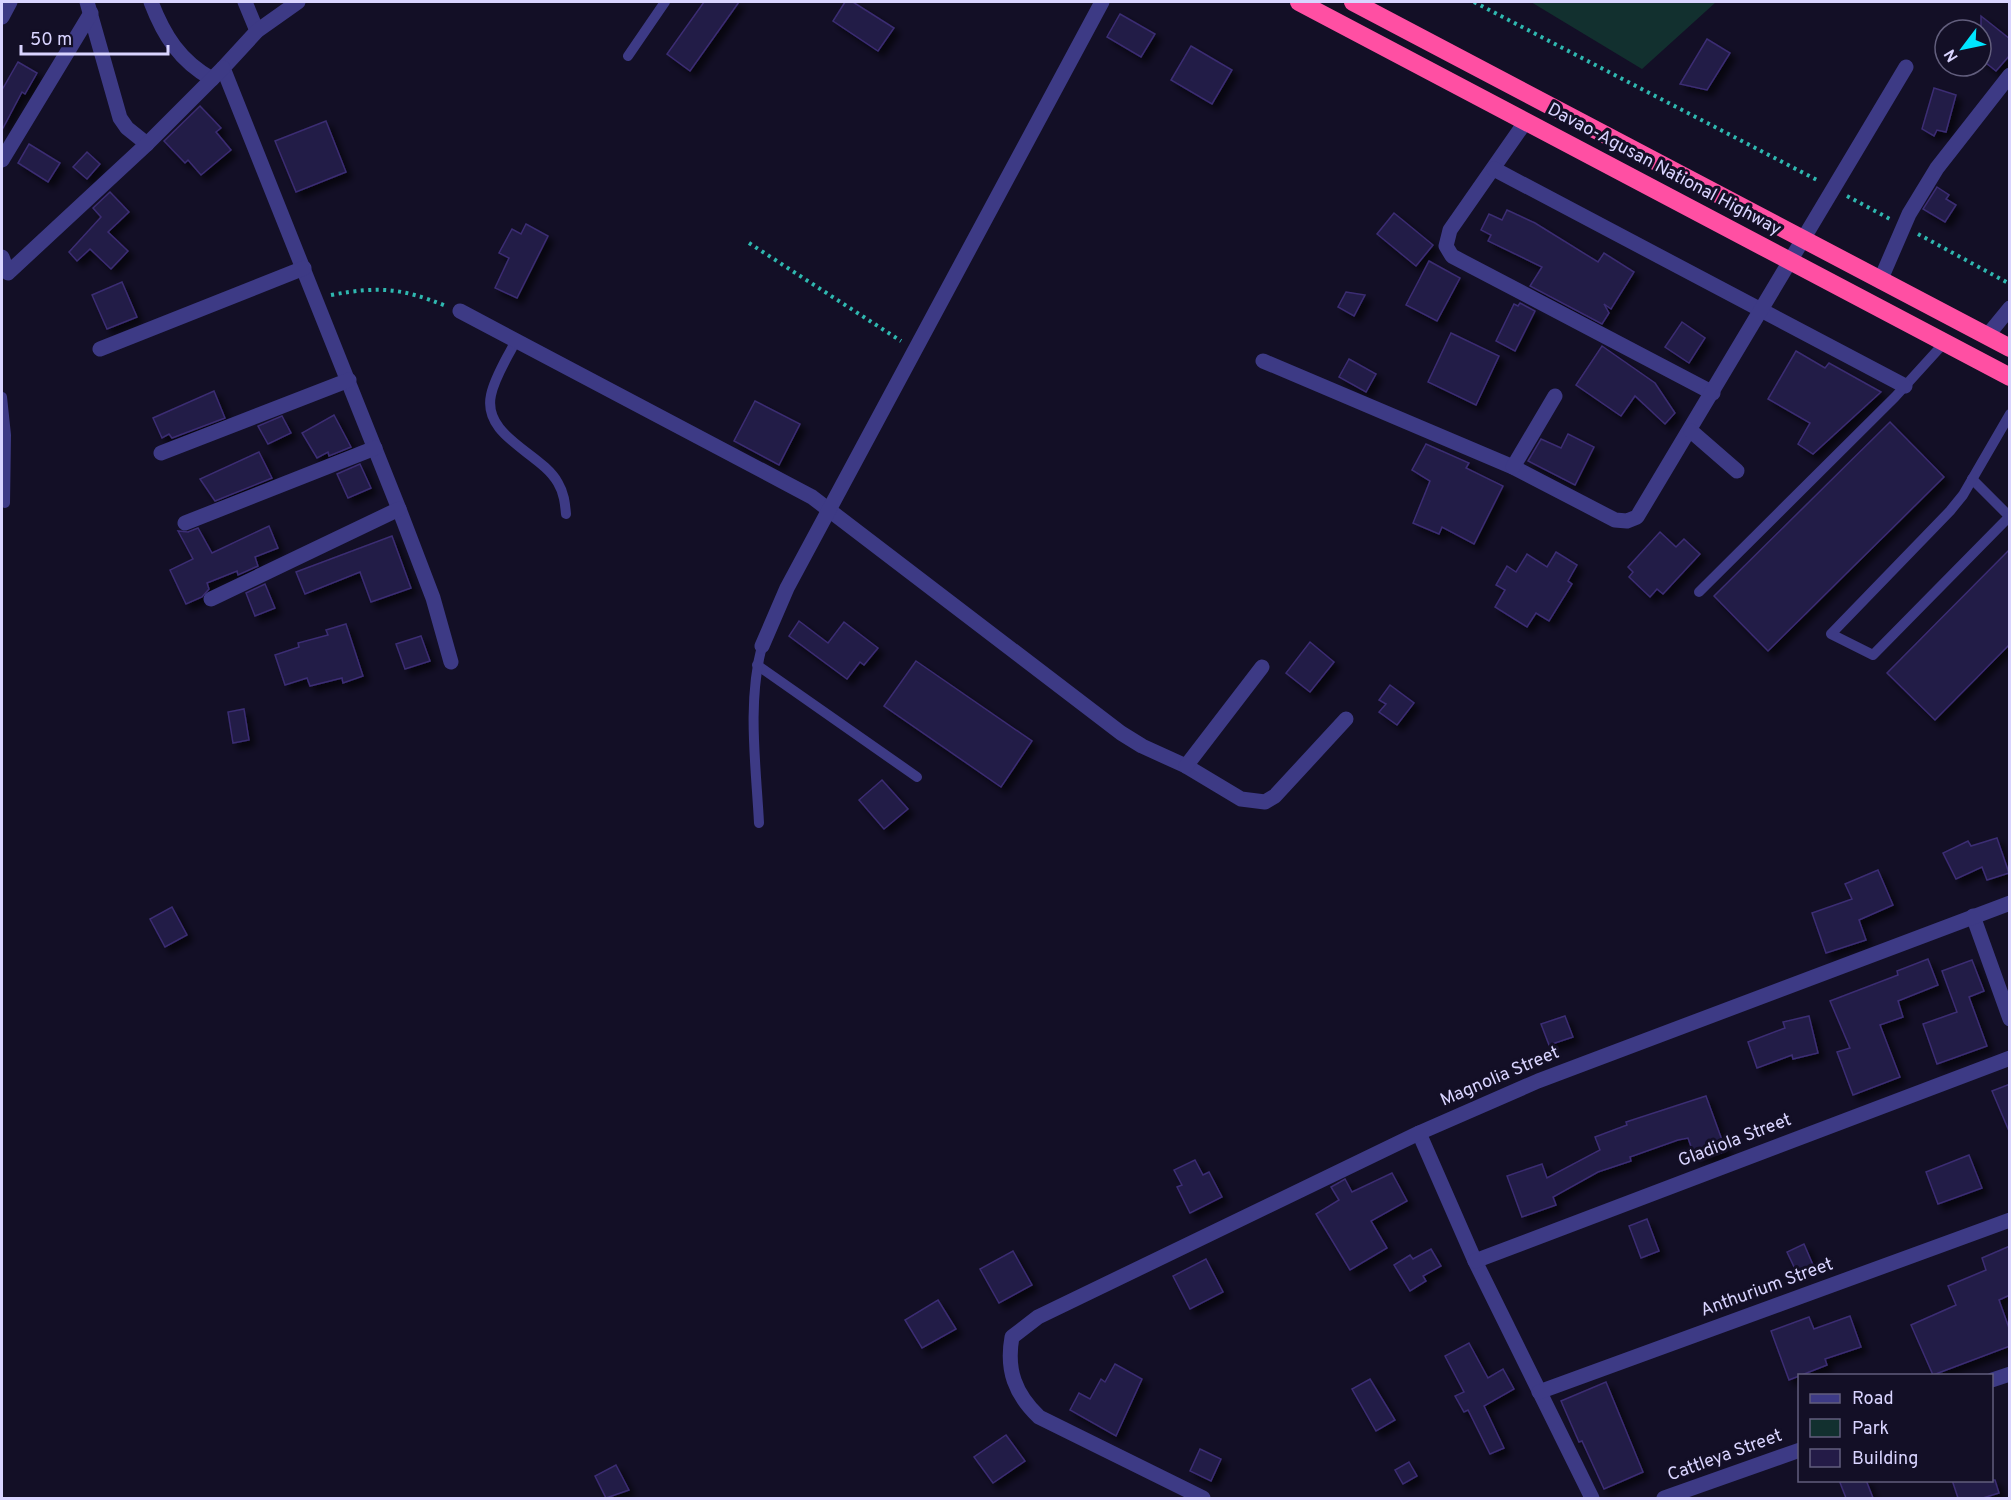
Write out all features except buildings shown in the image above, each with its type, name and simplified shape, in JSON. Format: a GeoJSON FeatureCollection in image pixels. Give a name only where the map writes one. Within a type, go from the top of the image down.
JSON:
{"type":"FeatureCollection","features":[{"type":"Feature","properties":{"kind":"highway","name":"Davao-Agusan National Highway"},"geometry":{"type":"LineString","coordinates":[[1299,2],[2010,377]]}},
{"type":"Feature","properties":{"kind":"highway","name":"Davao-Agusan National Highway"},"geometry":{"type":"LineString","coordinates":[[1353,2],[2010,348]]}},
{"type":"Feature","properties":{"kind":"street"},"geometry":{"type":"LineString","coordinates":[[2,17],[10,2]]}},
{"type":"Feature","properties":{"kind":"street"},"geometry":{"type":"LineString","coordinates":[[151,2],[173,48],[193,68],[217,73]]}},
{"type":"Feature","properties":{"kind":"street"},"geometry":{"type":"LineString","coordinates":[[245,2],[257,31]]}},
{"type":"Feature","properties":{"kind":"street"},"geometry":{"type":"LineString","coordinates":[[5,277],[147,144],[257,31],[297,2]]}},
{"type":"Feature","properties":{"kind":"street"},"geometry":{"type":"LineString","coordinates":[[762,646],[787,588],[1102,2]]}},
{"type":"Feature","properties":{"kind":"street"},"geometry":{"type":"LineString","coordinates":[[89,8],[120,118],[127,128],[147,144]]}},
{"type":"Feature","properties":{"kind":"street"},"geometry":{"type":"LineString","coordinates":[[2,160],[89,8]]}},
{"type":"Feature","properties":{"kind":"street"},"geometry":{"type":"LineString","coordinates":[[1263,361],[1513,467],[1615,520],[1628,521],[1637,517],[1691,431],[1906,68]]}},
{"type":"Feature","properties":{"kind":"street"},"geometry":{"type":"LineString","coordinates":[[217,73],[304,268],[349,380],[433,598],[451,662]]}},
{"type":"Feature","properties":{"kind":"street"},"geometry":{"type":"LineString","coordinates":[[1880,281],[1904,226],[1937,168],[2010,75]]}},
{"type":"Feature","properties":{"kind":"street"},"geometry":{"type":"LineString","coordinates":[[1526,121],[1450,230],[1446,246],[1452,255],[1713,393]]}},
{"type":"Feature","properties":{"kind":"street"},"geometry":{"type":"LineString","coordinates":[[1494,169],[1905,386]]}},
{"type":"Feature","properties":{"kind":"street"},"geometry":{"type":"LineString","coordinates":[[2,257],[5,277]]}},
{"type":"Feature","properties":{"kind":"street"},"geometry":{"type":"LineString","coordinates":[[100,349],[304,268]]}},
{"type":"Feature","properties":{"kind":"street"},"geometry":{"type":"LineString","coordinates":[[1987,336],[2010,308]]}},
{"type":"Feature","properties":{"kind":"street"},"geometry":{"type":"LineString","coordinates":[[460,311],[799,490],[829,509],[1120,733],[1186,766],[1241,799],[1264,802],[1275,796],[1346,719]]}},
{"type":"Feature","properties":{"kind":"street"},"geometry":{"type":"LineString","coordinates":[[161,453],[349,380]]}},
{"type":"Feature","properties":{"kind":"street"},"geometry":{"type":"LineString","coordinates":[[1513,467],[1555,396]]}},
{"type":"Feature","properties":{"kind":"street"},"geometry":{"type":"LineString","coordinates":[[1691,431],[1737,471]]}},
{"type":"Feature","properties":{"kind":"street"},"geometry":{"type":"LineString","coordinates":[[185,523],[375,448]]}},
{"type":"Feature","properties":{"kind":"street"},"geometry":{"type":"LineString","coordinates":[[212,599],[399,509]]}},
{"type":"Feature","properties":{"kind":"street"},"geometry":{"type":"LineString","coordinates":[[1186,766],[1262,667]]}},
{"type":"Feature","properties":{"kind":"street","name":"Magnolia Street"},"geometry":{"type":"LineString","coordinates":[[1203,1498],[1039,1417],[1023,1401],[1013,1382],[1009,1354],[1012,1337],[1038,1317],[1419,1132],[1548,1077],[2010,903]]}},
{"type":"Feature","properties":{"kind":"street"},"geometry":{"type":"LineString","coordinates":[[1973,916],[2010,1019]]}},
{"type":"Feature","properties":{"kind":"street","name":"Gladiola Street"},"geometry":{"type":"LineString","coordinates":[[1475,1261],[2010,1058]]}},
{"type":"Feature","properties":{"kind":"street"},"geometry":{"type":"LineString","coordinates":[[1419,1132],[1475,1261],[1592,1498]]}},
{"type":"Feature","properties":{"kind":"street","name":"Anthurium Street"},"geometry":{"type":"LineString","coordinates":[[1539,1392],[2010,1220]]}},
{"type":"Feature","properties":{"kind":"street"},"geometry":{"type":"LineString","coordinates":[[1993,1380],[2010,1374]]}},
{"type":"Feature","properties":{"kind":"street","name":"Cattleya Street"},"geometry":{"type":"LineString","coordinates":[[1664,1498],[1798,1451]]}},
{"type":"Feature","properties":{"kind":"lane"},"geometry":{"type":"LineString","coordinates":[[628,56],[665,2]]}},
{"type":"Feature","properties":{"kind":"lane"},"geometry":{"type":"LineString","coordinates":[[516,340],[493,387],[490,407],[499,427],[549,470],[558,482],[564,495],[566,514]]}},
{"type":"Feature","properties":{"kind":"lane"},"geometry":{"type":"LineString","coordinates":[[1699,592],[1905,386],[1944,342]]}},
{"type":"Feature","properties":{"kind":"lane"},"geometry":{"type":"LineString","coordinates":[[2,398],[6,435],[5,502]]}},
{"type":"Feature","properties":{"kind":"lane"},"geometry":{"type":"LineString","coordinates":[[1972,479],[2009,517],[1873,655],[1831,634],[1932,531],[1963,495],[1972,479],[2010,414]]}},
{"type":"Feature","properties":{"kind":"lane"},"geometry":{"type":"LineString","coordinates":[[759,823],[754,741],[756,665],[762,646]]}},
{"type":"Feature","properties":{"kind":"lane"},"geometry":{"type":"LineString","coordinates":[[756,665],[917,777]]}},
{"type":"Feature","properties":{"kind":"path"},"geometry":{"type":"LineString","coordinates":[[1474,2],[1834,189],[2010,284]]}},
{"type":"Feature","properties":{"kind":"path"},"geometry":{"type":"LineString","coordinates":[[749,243],[914,350]]}},
{"type":"Feature","properties":{"kind":"path"},"geometry":{"type":"LineString","coordinates":[[316,298],[364,290],[402,290],[460,311]]}},
{"type":"Feature","properties":{"kind":"green space"},"geometry":{"type":"Polygon","coordinates":[[[1531,2],[1716,2],[1642,69],[1531,2]]]}}]}
